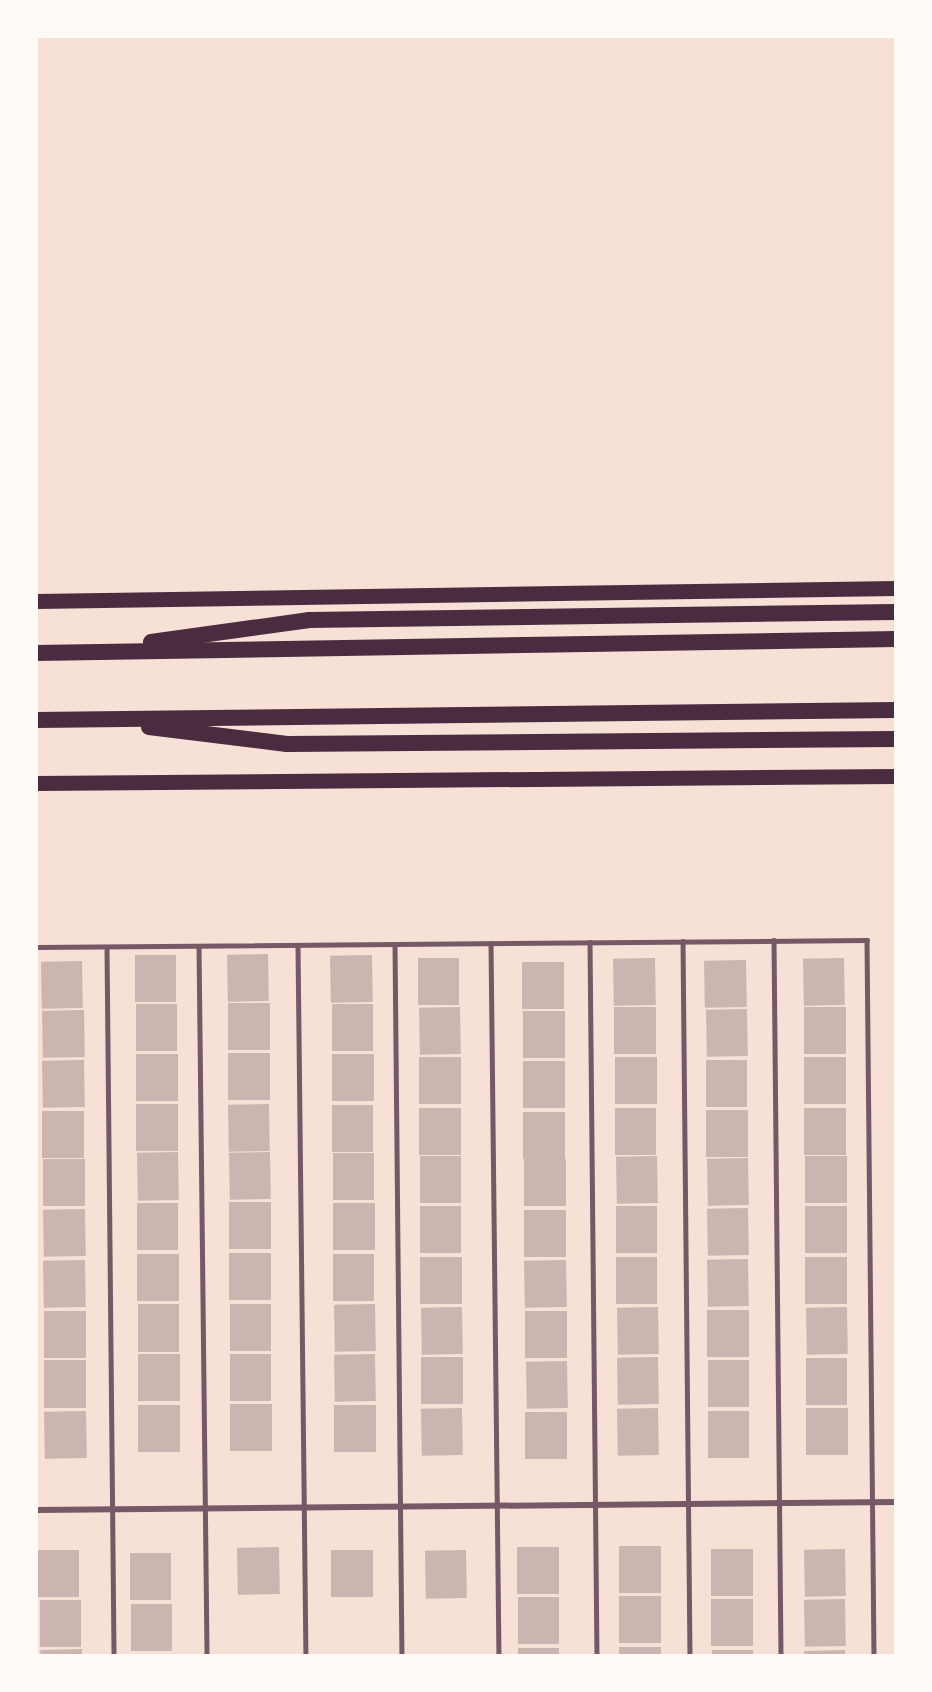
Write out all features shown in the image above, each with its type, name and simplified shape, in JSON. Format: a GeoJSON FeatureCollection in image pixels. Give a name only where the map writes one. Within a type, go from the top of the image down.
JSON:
{"type":"FeatureCollection","features":[{"type":"Feature","properties":{"kind":"highway"},"geometry":{"type":"LineString","coordinates":[[79,652],[309,620],[896,612]]}},
{"type":"Feature","properties":{"kind":"highway"},"geometry":{"type":"LineString","coordinates":[[36,652],[896,639]]}},
{"type":"Feature","properties":{"kind":"highway"},"geometry":{"type":"LineString","coordinates":[[36,720],[896,710]]}},
{"type":"Feature","properties":{"kind":"highway"},"geometry":{"type":"LineString","coordinates":[[83,720],[287,744],[896,738]]}},
{"type":"Feature","properties":{"kind":"main road"},"geometry":{"type":"LineString","coordinates":[[36,601],[896,588]]}},
{"type":"Feature","properties":{"kind":"main road"},"geometry":{"type":"LineString","coordinates":[[36,783],[896,776]]}},
{"type":"Feature","properties":{"kind":"street"},"geometry":{"type":"LineString","coordinates":[[36,1510],[896,1502]]}},
{"type":"Feature","properties":{"kind":"lane"},"geometry":{"type":"LineString","coordinates":[[774,940],[781,1656]]}},
{"type":"Feature","properties":{"kind":"lane"},"geometry":{"type":"LineString","coordinates":[[36,947],[867,940],[874,1656]]}},
{"type":"Feature","properties":{"kind":"lane"},"geometry":{"type":"LineString","coordinates":[[683,941],[690,1656]]}},
{"type":"Feature","properties":{"kind":"lane"},"geometry":{"type":"LineString","coordinates":[[590,942],[597,1656]]}},
{"type":"Feature","properties":{"kind":"lane"},"geometry":{"type":"LineString","coordinates":[[491,943],[499,1656]]}},
{"type":"Feature","properties":{"kind":"lane"},"geometry":{"type":"LineString","coordinates":[[395,944],[402,1656]]}},
{"type":"Feature","properties":{"kind":"lane"},"geometry":{"type":"LineString","coordinates":[[298,945],[306,1656]]}},
{"type":"Feature","properties":{"kind":"lane"},"geometry":{"type":"LineString","coordinates":[[199,946],[207,1656]]}},
{"type":"Feature","properties":{"kind":"lane"},"geometry":{"type":"LineString","coordinates":[[107,947],[114,1656]]}},
{"type":"Feature","properties":{"kind":"building"},"geometry":{"type":"Polygon","coordinates":[[[268,954],[269,1001],[228,1002],[227,955],[268,954]]]}},
{"type":"Feature","properties":{"kind":"building"},"geometry":{"type":"Polygon","coordinates":[[[135,955],[176,955],[176,1002],[135,1002],[135,955]]]}},
{"type":"Feature","properties":{"kind":"building"},"geometry":{"type":"Polygon","coordinates":[[[372,955],[373,1002],[331,1003],[330,956],[372,955]]]}},
{"type":"Feature","properties":{"kind":"building"},"geometry":{"type":"Polygon","coordinates":[[[418,958],[459,958],[459,1005],[418,1005],[418,958]]]}},
{"type":"Feature","properties":{"kind":"building"},"geometry":{"type":"Polygon","coordinates":[[[655,958],[656,1005],[614,1006],[613,959],[655,958]]]}},
{"type":"Feature","properties":{"kind":"building"},"geometry":{"type":"Polygon","coordinates":[[[844,958],[845,1005],[804,1006],[803,959],[844,958]]]}},
{"type":"Feature","properties":{"kind":"building"},"geometry":{"type":"Polygon","coordinates":[[[746,960],[747,1007],[705,1008],[704,961],[746,960]]]}},
{"type":"Feature","properties":{"kind":"building"},"geometry":{"type":"Polygon","coordinates":[[[82,961],[83,1008],[42,1009],[41,962],[82,961]]]}},
{"type":"Feature","properties":{"kind":"building"},"geometry":{"type":"Polygon","coordinates":[[[522,962],[564,962],[564,1009],[522,1009],[522,962]]]}},
{"type":"Feature","properties":{"kind":"building"},"geometry":{"type":"Polygon","coordinates":[[[228,1003],[270,1003],[270,1050],[228,1050],[228,1003]]]}},
{"type":"Feature","properties":{"kind":"building"},"geometry":{"type":"Polygon","coordinates":[[[136,1004],[177,1004],[177,1051],[136,1051],[136,1004]]]}},
{"type":"Feature","properties":{"kind":"building"},"geometry":{"type":"Polygon","coordinates":[[[332,1004],[373,1004],[373,1051],[332,1051],[332,1004]]]}},
{"type":"Feature","properties":{"kind":"building"},"geometry":{"type":"Polygon","coordinates":[[[460,1007],[461,1054],[420,1055],[419,1008],[460,1007]]]}},
{"type":"Feature","properties":{"kind":"building"},"geometry":{"type":"Polygon","coordinates":[[[614,1007],[656,1007],[656,1054],[614,1054],[614,1007]]]}},
{"type":"Feature","properties":{"kind":"building"},"geometry":{"type":"Polygon","coordinates":[[[804,1007],[846,1007],[846,1054],[804,1054],[804,1007]]]}},
{"type":"Feature","properties":{"kind":"building"},"geometry":{"type":"Polygon","coordinates":[[[747,1009],[748,1056],[707,1057],[706,1010],[747,1009]]]}},
{"type":"Feature","properties":{"kind":"building"},"geometry":{"type":"Polygon","coordinates":[[[84,1010],[85,1057],[43,1058],[42,1011],[84,1010]]]}},
{"type":"Feature","properties":{"kind":"building"},"geometry":{"type":"Polygon","coordinates":[[[523,1011],[565,1011],[565,1058],[523,1058],[523,1011]]]}},
{"type":"Feature","properties":{"kind":"building"},"geometry":{"type":"Polygon","coordinates":[[[228,1053],[270,1053],[270,1100],[228,1100],[228,1053]]]}},
{"type":"Feature","properties":{"kind":"building"},"geometry":{"type":"Polygon","coordinates":[[[136,1054],[178,1054],[178,1101],[136,1101],[136,1054]]]}},
{"type":"Feature","properties":{"kind":"building"},"geometry":{"type":"Polygon","coordinates":[[[332,1054],[374,1054],[374,1101],[332,1101],[332,1054]]]}},
{"type":"Feature","properties":{"kind":"building"},"geometry":{"type":"Polygon","coordinates":[[[419,1057],[461,1057],[461,1104],[419,1104],[419,1057]]]}},
{"type":"Feature","properties":{"kind":"building"},"geometry":{"type":"Polygon","coordinates":[[[615,1057],[657,1057],[657,1104],[615,1104],[615,1057]]]}},
{"type":"Feature","properties":{"kind":"building"},"geometry":{"type":"Polygon","coordinates":[[[804,1057],[846,1057],[846,1104],[804,1104],[804,1057]]]}},
{"type":"Feature","properties":{"kind":"building"},"geometry":{"type":"Polygon","coordinates":[[[84,1060],[85,1107],[43,1108],[42,1061],[84,1060]]]}},
{"type":"Feature","properties":{"kind":"building"},"geometry":{"type":"Polygon","coordinates":[[[706,1060],[747,1060],[747,1107],[706,1107],[706,1060]]]}},
{"type":"Feature","properties":{"kind":"building"},"geometry":{"type":"Polygon","coordinates":[[[523,1061],[565,1061],[565,1108],[523,1108],[523,1061]]]}},
{"type":"Feature","properties":{"kind":"building"},"geometry":{"type":"Polygon","coordinates":[[[136,1104],[178,1104],[178,1151],[136,1151],[136,1104]]]}},
{"type":"Feature","properties":{"kind":"building"},"geometry":{"type":"Polygon","coordinates":[[[269,1104],[270,1151],[229,1152],[228,1105],[269,1104]]]}},
{"type":"Feature","properties":{"kind":"building"},"geometry":{"type":"Polygon","coordinates":[[[332,1105],[373,1105],[373,1152],[332,1152],[332,1105]]]}},
{"type":"Feature","properties":{"kind":"building"},"geometry":{"type":"Polygon","coordinates":[[[419,1108],[461,1108],[461,1155],[419,1155],[419,1108]]]}},
{"type":"Feature","properties":{"kind":"building"},"geometry":{"type":"Polygon","coordinates":[[[615,1108],[656,1108],[656,1155],[615,1155],[615,1108]]]}},
{"type":"Feature","properties":{"kind":"building"},"geometry":{"type":"Polygon","coordinates":[[[804,1108],[846,1108],[846,1155],[804,1155],[804,1108]]]}},
{"type":"Feature","properties":{"kind":"building"},"geometry":{"type":"Polygon","coordinates":[[[706,1110],[748,1110],[748,1157],[706,1157],[706,1110]]]}},
{"type":"Feature","properties":{"kind":"building"},"geometry":{"type":"Polygon","coordinates":[[[42,1111],[84,1111],[84,1158],[42,1158],[42,1111]]]}},
{"type":"Feature","properties":{"kind":"building"},"geometry":{"type":"Polygon","coordinates":[[[523,1112],[565,1112],[565,1159],[523,1159],[523,1112]]]}},
{"type":"Feature","properties":{"kind":"building"},"geometry":{"type":"Polygon","coordinates":[[[178,1152],[179,1200],[138,1201],[137,1153],[178,1152]]]}},
{"type":"Feature","properties":{"kind":"building"},"geometry":{"type":"Polygon","coordinates":[[[270,1152],[271,1199],[230,1200],[229,1153],[270,1152]]]}},
{"type":"Feature","properties":{"kind":"building"},"geometry":{"type":"Polygon","coordinates":[[[333,1153],[374,1153],[374,1200],[333,1200],[333,1153]]]}},
{"type":"Feature","properties":{"kind":"building"},"geometry":{"type":"Polygon","coordinates":[[[420,1156],[461,1156],[461,1203],[420,1203],[420,1156]]]}},
{"type":"Feature","properties":{"kind":"building"},"geometry":{"type":"Polygon","coordinates":[[[657,1156],[658,1203],[617,1204],[616,1157],[657,1156]]]}},
{"type":"Feature","properties":{"kind":"building"},"geometry":{"type":"Polygon","coordinates":[[[805,1156],[847,1156],[847,1203],[805,1203],[805,1156]]]}},
{"type":"Feature","properties":{"kind":"building"},"geometry":{"type":"Polygon","coordinates":[[[748,1158],[749,1205],[708,1206],[707,1159],[748,1158]]]}},
{"type":"Feature","properties":{"kind":"building"},"geometry":{"type":"Polygon","coordinates":[[[43,1159],[85,1159],[85,1206],[43,1206],[43,1159]]]}},
{"type":"Feature","properties":{"kind":"building"},"geometry":{"type":"Polygon","coordinates":[[[524,1159],[566,1159],[566,1206],[524,1206],[524,1159]]]}},
{"type":"Feature","properties":{"kind":"building"},"geometry":{"type":"Polygon","coordinates":[[[229,1202],[271,1202],[271,1249],[229,1249],[229,1202]]]}},
{"type":"Feature","properties":{"kind":"building"},"geometry":{"type":"Polygon","coordinates":[[[137,1203],[178,1203],[178,1250],[137,1250],[137,1203]]]}},
{"type":"Feature","properties":{"kind":"building"},"geometry":{"type":"Polygon","coordinates":[[[333,1203],[375,1203],[375,1250],[333,1250],[333,1203]]]}},
{"type":"Feature","properties":{"kind":"building"},"geometry":{"type":"Polygon","coordinates":[[[420,1206],[461,1206],[461,1253],[420,1253],[420,1206]]]}},
{"type":"Feature","properties":{"kind":"building"},"geometry":{"type":"Polygon","coordinates":[[[616,1206],[657,1206],[657,1253],[616,1253],[616,1206]]]}},
{"type":"Feature","properties":{"kind":"building"},"geometry":{"type":"Polygon","coordinates":[[[805,1206],[847,1206],[847,1253],[805,1253],[805,1206]]]}},
{"type":"Feature","properties":{"kind":"building"},"geometry":{"type":"Polygon","coordinates":[[[748,1208],[749,1255],[708,1256],[707,1209],[748,1208]]]}},
{"type":"Feature","properties":{"kind":"building"},"geometry":{"type":"Polygon","coordinates":[[[85,1209],[86,1256],[44,1257],[43,1210],[85,1209]]]}},
{"type":"Feature","properties":{"kind":"building"},"geometry":{"type":"Polygon","coordinates":[[[524,1210],[566,1210],[566,1257],[524,1257],[524,1210]]]}},
{"type":"Feature","properties":{"kind":"building"},"geometry":{"type":"Polygon","coordinates":[[[229,1253],[271,1253],[271,1300],[229,1300],[229,1253]]]}},
{"type":"Feature","properties":{"kind":"building"},"geometry":{"type":"Polygon","coordinates":[[[137,1254],[179,1254],[179,1301],[137,1301],[137,1254]]]}},
{"type":"Feature","properties":{"kind":"building"},"geometry":{"type":"Polygon","coordinates":[[[333,1254],[374,1254],[374,1301],[333,1301],[333,1254]]]}},
{"type":"Feature","properties":{"kind":"building"},"geometry":{"type":"Polygon","coordinates":[[[420,1257],[462,1257],[462,1304],[420,1304],[420,1257]]]}},
{"type":"Feature","properties":{"kind":"building"},"geometry":{"type":"Polygon","coordinates":[[[616,1257],[657,1257],[657,1304],[616,1304],[616,1257]]]}},
{"type":"Feature","properties":{"kind":"building"},"geometry":{"type":"Polygon","coordinates":[[[805,1257],[847,1257],[847,1304],[805,1304],[805,1257]]]}},
{"type":"Feature","properties":{"kind":"building"},"geometry":{"type":"Polygon","coordinates":[[[748,1259],[749,1306],[708,1307],[707,1260],[748,1259]]]}},
{"type":"Feature","properties":{"kind":"building"},"geometry":{"type":"Polygon","coordinates":[[[85,1260],[86,1307],[44,1308],[43,1261],[85,1260]]]}},
{"type":"Feature","properties":{"kind":"building"},"geometry":{"type":"Polygon","coordinates":[[[566,1260],[567,1307],[525,1308],[524,1261],[566,1260]]]}},
{"type":"Feature","properties":{"kind":"building"},"geometry":{"type":"Polygon","coordinates":[[[138,1304],[179,1304],[179,1352],[138,1352],[138,1304]]]}},
{"type":"Feature","properties":{"kind":"building"},"geometry":{"type":"Polygon","coordinates":[[[230,1304],[271,1304],[271,1351],[230,1351],[230,1304]]]}},
{"type":"Feature","properties":{"kind":"building"},"geometry":{"type":"Polygon","coordinates":[[[375,1304],[376,1351],[335,1352],[334,1305],[375,1304]]]}},
{"type":"Feature","properties":{"kind":"building"},"geometry":{"type":"Polygon","coordinates":[[[462,1307],[463,1354],[422,1355],[421,1308],[462,1307]]]}},
{"type":"Feature","properties":{"kind":"building"},"geometry":{"type":"Polygon","coordinates":[[[658,1307],[659,1354],[618,1355],[617,1308],[658,1307]]]}},
{"type":"Feature","properties":{"kind":"building"},"geometry":{"type":"Polygon","coordinates":[[[847,1307],[848,1354],[807,1355],[806,1308],[847,1307]]]}},
{"type":"Feature","properties":{"kind":"building"},"geometry":{"type":"Polygon","coordinates":[[[707,1310],[749,1310],[749,1357],[707,1357],[707,1310]]]}},
{"type":"Feature","properties":{"kind":"building"},"geometry":{"type":"Polygon","coordinates":[[[44,1311],[86,1311],[86,1358],[44,1358],[44,1311]]]}},
{"type":"Feature","properties":{"kind":"building"},"geometry":{"type":"Polygon","coordinates":[[[525,1311],[567,1311],[567,1358],[525,1358],[525,1311]]]}},
{"type":"Feature","properties":{"kind":"building"},"geometry":{"type":"Polygon","coordinates":[[[138,1354],[180,1354],[180,1401],[138,1401],[138,1354]]]}},
{"type":"Feature","properties":{"kind":"building"},"geometry":{"type":"Polygon","coordinates":[[[230,1354],[271,1354],[271,1401],[230,1401],[230,1354]]]}},
{"type":"Feature","properties":{"kind":"building"},"geometry":{"type":"Polygon","coordinates":[[[375,1354],[376,1401],[335,1402],[334,1355],[375,1354]]]}},
{"type":"Feature","properties":{"kind":"building"},"geometry":{"type":"Polygon","coordinates":[[[421,1357],[463,1357],[463,1404],[421,1404],[421,1357]]]}},
{"type":"Feature","properties":{"kind":"building"},"geometry":{"type":"Polygon","coordinates":[[[658,1357],[659,1404],[618,1405],[617,1358],[658,1357]]]}},
{"type":"Feature","properties":{"kind":"building"},"geometry":{"type":"Polygon","coordinates":[[[806,1358],[847,1358],[847,1405],[806,1405],[806,1358]]]}},
{"type":"Feature","properties":{"kind":"building"},"geometry":{"type":"Polygon","coordinates":[[[44,1360],[86,1360],[86,1408],[44,1408],[44,1360]]]}},
{"type":"Feature","properties":{"kind":"building"},"geometry":{"type":"Polygon","coordinates":[[[708,1360],[749,1360],[749,1407],[708,1407],[708,1360]]]}},
{"type":"Feature","properties":{"kind":"building"},"geometry":{"type":"Polygon","coordinates":[[[567,1361],[568,1408],[527,1409],[526,1362],[567,1361]]]}},
{"type":"Feature","properties":{"kind":"building"},"geometry":{"type":"Polygon","coordinates":[[[230,1404],[272,1404],[272,1451],[230,1451],[230,1404]]]}},
{"type":"Feature","properties":{"kind":"building"},"geometry":{"type":"Polygon","coordinates":[[[138,1405],[180,1405],[180,1452],[138,1452],[138,1405]]]}},
{"type":"Feature","properties":{"kind":"building"},"geometry":{"type":"Polygon","coordinates":[[[334,1405],[376,1405],[376,1452],[334,1452],[334,1405]]]}},
{"type":"Feature","properties":{"kind":"building"},"geometry":{"type":"Polygon","coordinates":[[[462,1408],[463,1455],[422,1456],[421,1409],[462,1408]]]}},
{"type":"Feature","properties":{"kind":"building"},"geometry":{"type":"Polygon","coordinates":[[[658,1408],[659,1455],[618,1456],[617,1409],[658,1408]]]}},
{"type":"Feature","properties":{"kind":"building"},"geometry":{"type":"Polygon","coordinates":[[[806,1408],[848,1408],[848,1455],[806,1455],[806,1408]]]}},
{"type":"Feature","properties":{"kind":"building"},"geometry":{"type":"Polygon","coordinates":[[[86,1411],[87,1458],[45,1459],[44,1412],[86,1411]]]}},
{"type":"Feature","properties":{"kind":"building"},"geometry":{"type":"Polygon","coordinates":[[[708,1411],[749,1411],[749,1458],[708,1458],[708,1411]]]}},
{"type":"Feature","properties":{"kind":"building"},"geometry":{"type":"Polygon","coordinates":[[[525,1412],[567,1412],[567,1459],[525,1459],[525,1412]]]}},
{"type":"Feature","properties":{"kind":"building"},"geometry":{"type":"Polygon","coordinates":[[[619,1546],[661,1546],[661,1593],[619,1593],[619,1546]]]}},
{"type":"Feature","properties":{"kind":"building"},"geometry":{"type":"Polygon","coordinates":[[[279,1547],[280,1594],[238,1595],[237,1548],[279,1547]]]}},
{"type":"Feature","properties":{"kind":"building"},"geometry":{"type":"Polygon","coordinates":[[[517,1547],[559,1547],[559,1594],[517,1594],[517,1547]]]}},
{"type":"Feature","properties":{"kind":"building"},"geometry":{"type":"Polygon","coordinates":[[[711,1549],[753,1549],[753,1596],[711,1596],[711,1549]]]}},
{"type":"Feature","properties":{"kind":"building"},"geometry":{"type":"Polygon","coordinates":[[[845,1549],[846,1596],[805,1597],[804,1550],[845,1549]]]}},
{"type":"Feature","properties":{"kind":"building"},"geometry":{"type":"Polygon","coordinates":[[[38,1550],[79,1550],[79,1597],[38,1597],[38,1550]]]}},
{"type":"Feature","properties":{"kind":"building"},"geometry":{"type":"Polygon","coordinates":[[[331,1550],[373,1550],[373,1597],[331,1597],[331,1550]]]}},
{"type":"Feature","properties":{"kind":"building"},"geometry":{"type":"Polygon","coordinates":[[[466,1550],[467,1598],[426,1599],[425,1551],[466,1550]]]}},
{"type":"Feature","properties":{"kind":"building"},"geometry":{"type":"Polygon","coordinates":[[[130,1553],[171,1553],[171,1600],[130,1600],[130,1553]]]}},
{"type":"Feature","properties":{"kind":"building"},"geometry":{"type":"Polygon","coordinates":[[[619,1596],[661,1596],[661,1643],[619,1643],[619,1596]]]}},
{"type":"Feature","properties":{"kind":"building"},"geometry":{"type":"Polygon","coordinates":[[[518,1597],[559,1597],[559,1644],[518,1644],[518,1597]]]}},
{"type":"Feature","properties":{"kind":"building"},"geometry":{"type":"Polygon","coordinates":[[[711,1599],[753,1599],[753,1646],[711,1646],[711,1599]]]}},
{"type":"Feature","properties":{"kind":"building"},"geometry":{"type":"Polygon","coordinates":[[[845,1599],[846,1646],[805,1647],[804,1600],[845,1599]]]}},
{"type":"Feature","properties":{"kind":"building"},"geometry":{"type":"Polygon","coordinates":[[[40,1600],[81,1600],[81,1647],[40,1647],[40,1600]]]}},
{"type":"Feature","properties":{"kind":"building"},"geometry":{"type":"Polygon","coordinates":[[[131,1604],[172,1604],[172,1651],[131,1651],[131,1604]]]}},
{"type":"Feature","properties":{"kind":"building"},"geometry":{"type":"Polygon","coordinates":[[[619,1647],[661,1647],[661,1656],[619,1656],[619,1647]]]}},
{"type":"Feature","properties":{"kind":"building"},"geometry":{"type":"Polygon","coordinates":[[[518,1648],[559,1648],[559,1656],[518,1656],[518,1648]]]}},
{"type":"Feature","properties":{"kind":"building"},"geometry":{"type":"Polygon","coordinates":[[[82,1649],[82,1656],[41,1656],[40,1650],[82,1649]]]}},
{"type":"Feature","properties":{"kind":"building"},"geometry":{"type":"Polygon","coordinates":[[[712,1650],[753,1650],[753,1656],[712,1656],[712,1650]]]}},
{"type":"Feature","properties":{"kind":"building"},"geometry":{"type":"Polygon","coordinates":[[[845,1650],[845,1656],[804,1656],[804,1651],[845,1650]]]}}]}
